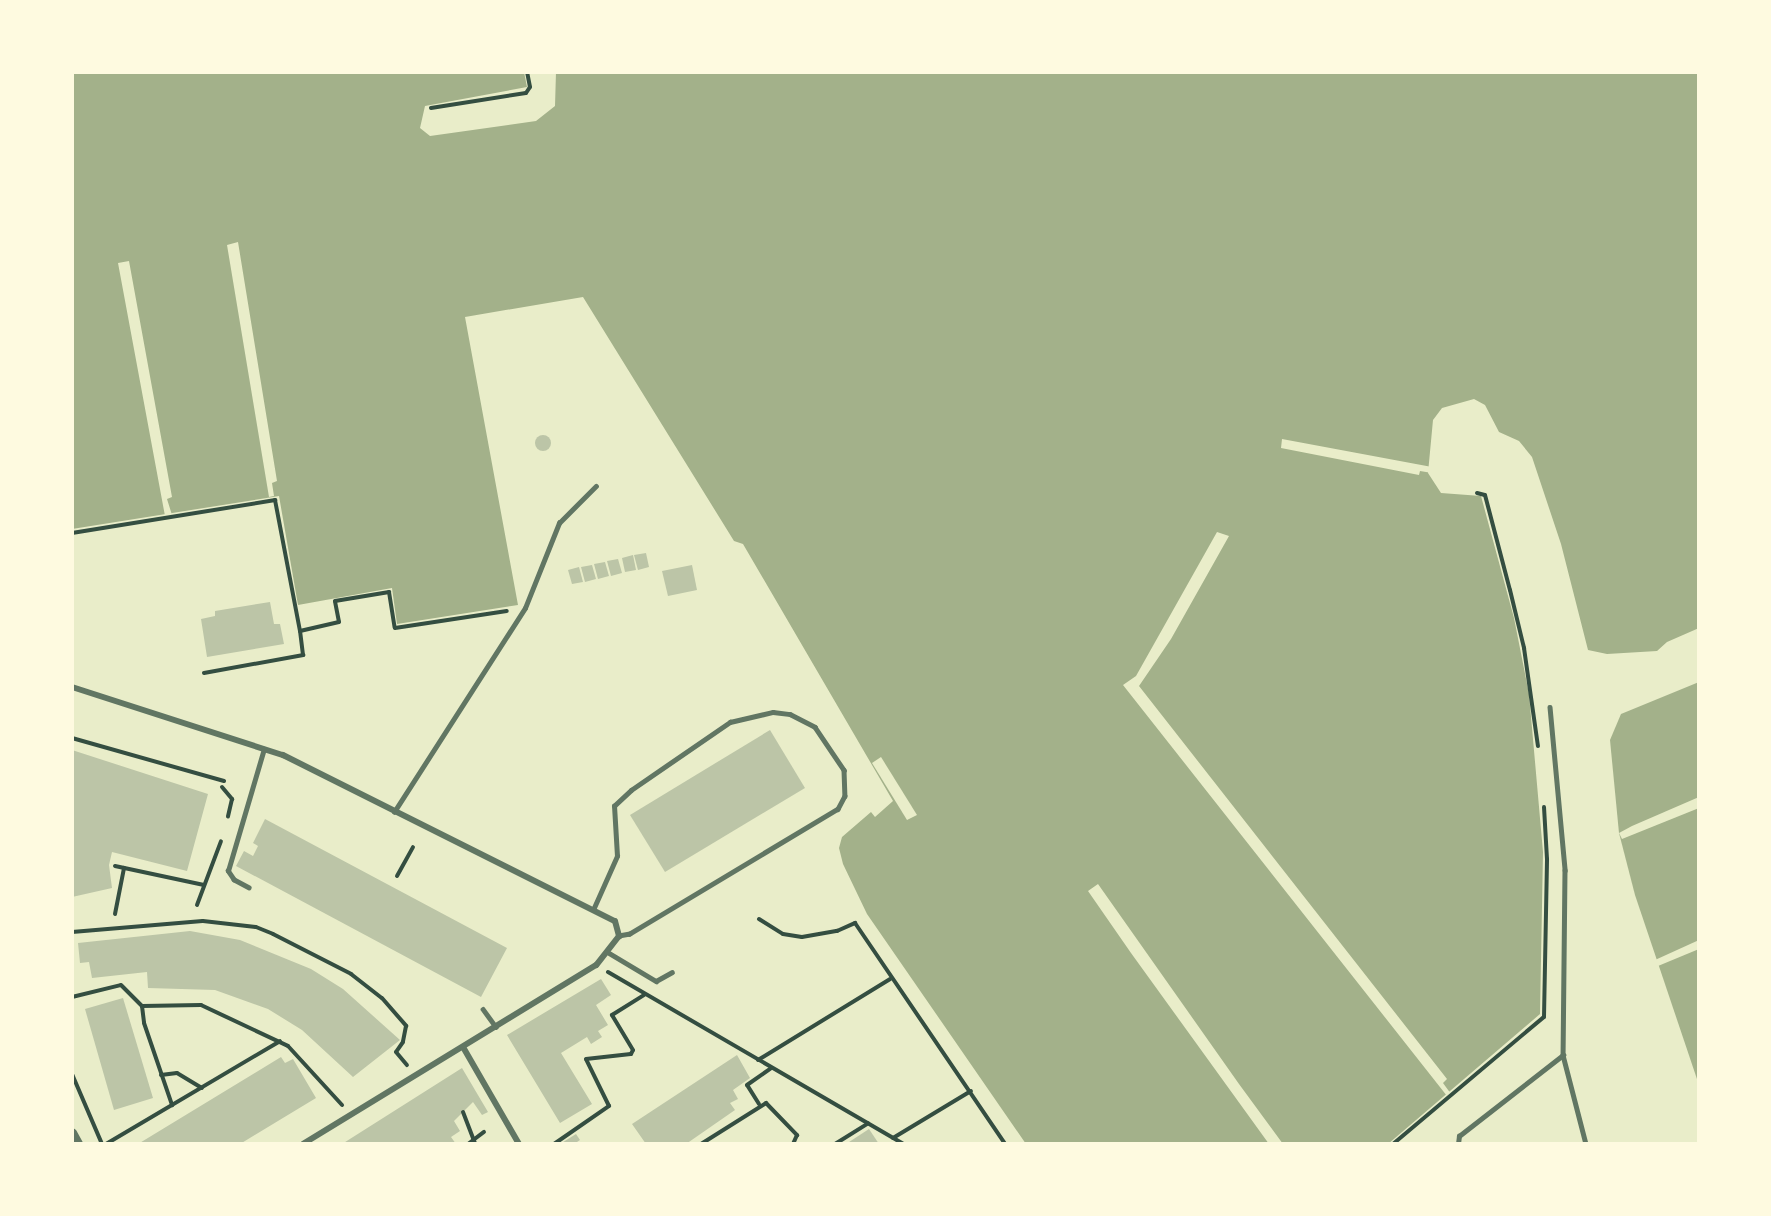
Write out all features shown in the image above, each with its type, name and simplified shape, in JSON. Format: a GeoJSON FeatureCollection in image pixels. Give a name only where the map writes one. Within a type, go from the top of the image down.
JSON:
{"type":"FeatureCollection","features":[{"type":"Feature","properties":{"kind":"street"},"geometry":{"type":"LineString","coordinates":[[72,687],[264,750],[321,772],[394,812],[615,921],[620,936],[609,953],[496,1027],[303,1144]]}},
{"type":"Feature","properties":{"kind":"street"},"geometry":{"type":"LineString","coordinates":[[463,1047],[519,1144]]}},
{"type":"Feature","properties":{"kind":"street"},"geometry":{"type":"LineString","coordinates":[[72,1133],[78,1144]]}},
{"type":"Feature","properties":{"kind":"lane"},"geometry":{"type":"LineString","coordinates":[[394,812],[525,608],[560,523],[596,486]]}},
{"type":"Feature","properties":{"kind":"lane"},"geometry":{"type":"LineString","coordinates":[[1550,707],[1565,870],[1563,1055],[1586,1144]]}},
{"type":"Feature","properties":{"kind":"lane"},"geometry":{"type":"LineString","coordinates":[[593,910],[617,856],[614,807],[631,790],[730,723],[774,712],[790,714],[815,727],[844,770],[845,796],[838,809],[630,934],[620,936]]}},
{"type":"Feature","properties":{"kind":"lane"},"geometry":{"type":"LineString","coordinates":[[249,888],[234,880],[228,871],[264,750]]}},
{"type":"Feature","properties":{"kind":"lane"},"geometry":{"type":"LineString","coordinates":[[609,953],[656,981],[672,972]]}},
{"type":"Feature","properties":{"kind":"lane"},"geometry":{"type":"LineString","coordinates":[[483,1009],[496,1027]]}},
{"type":"Feature","properties":{"kind":"lane"},"geometry":{"type":"LineString","coordinates":[[1458,1144],[1459,1136],[1563,1055]]}},
{"type":"Feature","properties":{"kind":"path"},"geometry":{"type":"LineString","coordinates":[[431,108],[526,93],[530,87],[527,72]]}},
{"type":"Feature","properties":{"kind":"path"},"geometry":{"type":"LineString","coordinates":[[1477,493],[1485,495],[1515,609],[1539,757]]}},
{"type":"Feature","properties":{"kind":"path"},"geometry":{"type":"LineString","coordinates":[[72,533],[275,501],[303,656],[204,673]]}},
{"type":"Feature","properties":{"kind":"path"},"geometry":{"type":"LineString","coordinates":[[300,631],[339,622],[335,601],[389,592],[395,628],[525,608]]}},
{"type":"Feature","properties":{"kind":"path"},"geometry":{"type":"LineString","coordinates":[[72,738],[224,781]]}},
{"type":"Feature","properties":{"kind":"path"},"geometry":{"type":"LineString","coordinates":[[222,787],[232,799],[227,822]]}},
{"type":"Feature","properties":{"kind":"path"},"geometry":{"type":"LineString","coordinates":[[1393,1144],[1544,1017],[1547,859],[1543,799]]}},
{"type":"Feature","properties":{"kind":"path"},"geometry":{"type":"LineString","coordinates":[[197,905],[224,833]]}},
{"type":"Feature","properties":{"kind":"path"},"geometry":{"type":"LineString","coordinates":[[397,876],[413,847]]}},
{"type":"Feature","properties":{"kind":"path"},"geometry":{"type":"LineString","coordinates":[[116,866],[204,885]]}},
{"type":"Feature","properties":{"kind":"path"},"geometry":{"type":"LineString","coordinates":[[115,914],[124,868]]}},
{"type":"Feature","properties":{"kind":"path"},"geometry":{"type":"LineString","coordinates":[[759,919],[783,934],[802,937],[837,931],[855,923],[890,979],[1005,1144]]}},
{"type":"Feature","properties":{"kind":"path"},"geometry":{"type":"LineString","coordinates":[[72,932],[203,921],[256,927],[273,934],[351,974],[381,998],[406,1026],[403,1042],[396,1052],[415,1077]]}},
{"type":"Feature","properties":{"kind":"path"},"geometry":{"type":"LineString","coordinates":[[603,969],[903,1144]]}},
{"type":"Feature","properties":{"kind":"path"},"geometry":{"type":"LineString","coordinates":[[758,1060],[890,979]]}},
{"type":"Feature","properties":{"kind":"path"},"geometry":{"type":"LineString","coordinates":[[72,997],[121,985],[142,1006],[161,1075],[172,1105]]}},
{"type":"Feature","properties":{"kind":"path"},"geometry":{"type":"LineString","coordinates":[[554,1144],[609,1106],[586,1059],[631,1054],[633,1050],[612,1015],[644,995]]}},
{"type":"Feature","properties":{"kind":"path"},"geometry":{"type":"LineString","coordinates":[[142,1006],[201,1005],[280,1041],[339,1101],[348,1116]]}},
{"type":"Feature","properties":{"kind":"path"},"geometry":{"type":"LineString","coordinates":[[72,1074],[104,1144],[280,1041]]}},
{"type":"Feature","properties":{"kind":"path"},"geometry":{"type":"LineString","coordinates":[[759,1104],[747,1085],[771,1068]]}},
{"type":"Feature","properties":{"kind":"path"},"geometry":{"type":"LineString","coordinates":[[161,1075],[177,1073],[202,1088]]}},
{"type":"Feature","properties":{"kind":"path"},"geometry":{"type":"LineString","coordinates":[[893,1138],[970,1091]]}},
{"type":"Feature","properties":{"kind":"path"},"geometry":{"type":"LineString","coordinates":[[701,1144],[759,1104],[766,1103],[797,1135],[793,1144]]}},
{"type":"Feature","properties":{"kind":"path"},"geometry":{"type":"LineString","coordinates":[[463,1112],[474,1142]]}},
{"type":"Feature","properties":{"kind":"path"},"geometry":{"type":"LineString","coordinates":[[835,1144],[868,1123]]}},
{"type":"Feature","properties":{"kind":"path"},"geometry":{"type":"LineString","coordinates":[[468,1144],[474,1142],[484,1132]]}},
{"type":"Feature","properties":{"kind":"shaded area"},"geometry":{"type":"Polygon","coordinates":[[[72,72],[524,72],[527,87],[425,106],[420,128],[430,136],[536,121],[555,106],[556,72],[1699,72],[1699,628],[1667,642],[1657,651],[1607,654],[1588,650],[1561,544],[1532,457],[1519,441],[1499,432],[1485,405],[1474,399],[1442,408],[1433,420],[1428,473],[1441,493],[1481,496],[1514,618],[1529,694],[1543,852],[1540,1014],[1388,1144],[1026,1144],[867,914],[843,864],[839,848],[842,837],[871,812],[875,817],[893,801],[743,544],[734,541],[583,297],[465,317],[518,605],[397,624],[392,588],[298,605],[279,496],[72,529],[72,72]]]}},
{"type":"Feature","properties":{"kind":"shaded area"},"geometry":{"type":"Polygon","coordinates":[[[1699,682],[1699,1085],[1635,895],[1619,833],[1610,740],[1621,714],[1699,682]]]}},
{"type":"Feature","properties":{"kind":"pier"},"geometry":{"type":"Polygon","coordinates":[[[238,242],[277,481],[272,483],[274,496],[269,497],[227,245],[238,242]]]}},
{"type":"Feature","properties":{"kind":"pier"},"geometry":{"type":"Polygon","coordinates":[[[129,261],[172,497],[167,499],[172,515],[165,516],[118,263],[129,261]]]}},
{"type":"Feature","properties":{"kind":"pier"},"geometry":{"type":"Polygon","coordinates":[[[1282,439],[1432,467],[1432,473],[1420,471],[1419,475],[1281,448],[1282,439]]]}},
{"type":"Feature","properties":{"kind":"pier"},"geometry":{"type":"Polygon","coordinates":[[[1217,532],[1229,536],[1171,639],[1139,686],[1447,1079],[1443,1083],[1451,1094],[1447,1096],[1123,685],[1136,676],[1217,532]]]}},
{"type":"Feature","properties":{"kind":"pier"},"geometry":{"type":"Polygon","coordinates":[[[881,757],[917,815],[907,820],[872,763],[881,757]]]}},
{"type":"Feature","properties":{"kind":"pier"},"geometry":{"type":"Polygon","coordinates":[[[1699,797],[1699,808],[1622,839],[1619,833],[1632,826],[1699,797]]]}},
{"type":"Feature","properties":{"kind":"pier"},"geometry":{"type":"Polygon","coordinates":[[[1098,884],[1283,1144],[1269,1144],[1131,953],[1088,891],[1098,884]]]}},
{"type":"Feature","properties":{"kind":"pier"},"geometry":{"type":"Polygon","coordinates":[[[1699,940],[1699,949],[1658,966],[1655,960],[1699,940]]]}},
{"type":"Feature","properties":{"kind":"building"},"geometry":{"type":"Polygon","coordinates":[[[543,435],[551,443],[543,451],[535,443],[543,435]]]}},
{"type":"Feature","properties":{"kind":"building"},"geometry":{"type":"Polygon","coordinates":[[[646,553],[649,567],[638,570],[634,555],[646,553]]]}},
{"type":"Feature","properties":{"kind":"building"},"geometry":{"type":"Polygon","coordinates":[[[633,555],[636,570],[625,572],[622,558],[633,555]]]}},
{"type":"Feature","properties":{"kind":"building"},"geometry":{"type":"Polygon","coordinates":[[[618,559],[622,573],[611,576],[607,561],[618,559]]]}},
{"type":"Feature","properties":{"kind":"building"},"geometry":{"type":"Polygon","coordinates":[[[605,562],[609,576],[598,579],[594,564],[605,562]]]}},
{"type":"Feature","properties":{"kind":"building"},"geometry":{"type":"Polygon","coordinates":[[[592,565],[596,579],[585,582],[581,567],[592,565]]]}},
{"type":"Feature","properties":{"kind":"building"},"geometry":{"type":"Polygon","coordinates":[[[692,565],[697,590],[668,596],[662,571],[692,565]]]}},
{"type":"Feature","properties":{"kind":"building"},"geometry":{"type":"Polygon","coordinates":[[[579,567],[583,582],[572,584],[568,570],[579,567]]]}},
{"type":"Feature","properties":{"kind":"building"},"geometry":{"type":"Polygon","coordinates":[[[270,602],[274,624],[280,624],[284,644],[207,657],[201,619],[215,616],[215,611],[270,602]]]}},
{"type":"Feature","properties":{"kind":"building"},"geometry":{"type":"Polygon","coordinates":[[[770,730],[805,788],[665,872],[630,815],[770,730]]]}},
{"type":"Feature","properties":{"kind":"building"},"geometry":{"type":"Polygon","coordinates":[[[72,750],[208,794],[187,871],[112,852],[109,865],[112,888],[72,897],[72,750]]]}},
{"type":"Feature","properties":{"kind":"building"},"geometry":{"type":"Polygon","coordinates":[[[265,819],[507,948],[481,997],[236,866],[244,851],[253,856],[258,846],[253,843],[265,819]]]}},
{"type":"Feature","properties":{"kind":"building"},"geometry":{"type":"Polygon","coordinates":[[[190,931],[240,940],[311,969],[343,989],[400,1040],[353,1077],[302,1030],[268,1009],[215,990],[148,988],[147,972],[92,978],[89,962],[80,963],[78,943],[190,931]]]}},
{"type":"Feature","properties":{"kind":"building"},"geometry":{"type":"Polygon","coordinates":[[[601,979],[611,995],[596,1005],[608,1025],[598,1031],[602,1037],[591,1044],[587,1037],[561,1053],[592,1104],[560,1123],[507,1035],[601,979]]]}},
{"type":"Feature","properties":{"kind":"building"},"geometry":{"type":"Polygon","coordinates":[[[123,998],[153,1098],[114,1110],[85,1009],[123,998]]]}},
{"type":"Feature","properties":{"kind":"building"},"geometry":{"type":"Polygon","coordinates":[[[737,1055],[750,1078],[733,1090],[738,1099],[730,1103],[735,1110],[686,1144],[646,1144],[632,1124],[737,1055]]]}},
{"type":"Feature","properties":{"kind":"building"},"geometry":{"type":"Polygon","coordinates":[[[281,1057],[285,1063],[293,1059],[316,1098],[240,1144],[138,1144],[281,1057]]]}},
{"type":"Feature","properties":{"kind":"building"},"geometry":{"type":"Polygon","coordinates":[[[462,1068],[488,1112],[482,1115],[473,1102],[454,1121],[460,1131],[451,1137],[456,1144],[342,1144],[462,1068]]]}},
{"type":"Feature","properties":{"kind":"building"},"geometry":{"type":"Polygon","coordinates":[[[869,1129],[879,1144],[846,1144],[869,1129]]]}},
{"type":"Feature","properties":{"kind":"building"},"geometry":{"type":"Polygon","coordinates":[[[576,1134],[580,1140],[574,1144],[560,1144],[576,1134]]]}}]}
